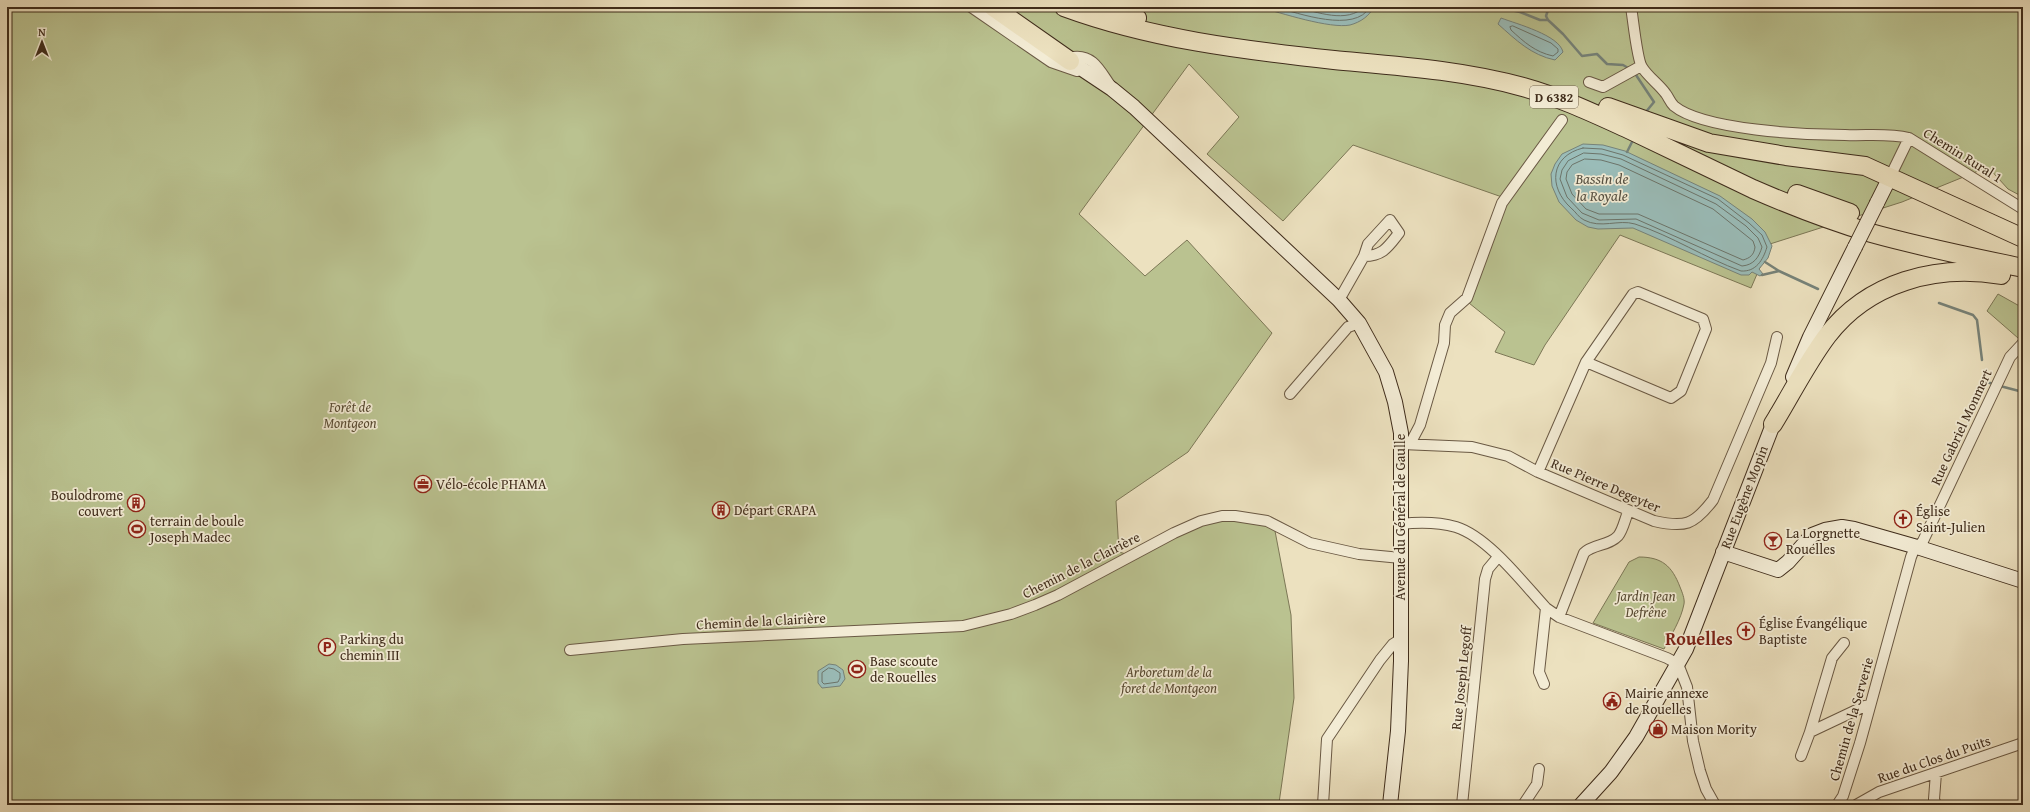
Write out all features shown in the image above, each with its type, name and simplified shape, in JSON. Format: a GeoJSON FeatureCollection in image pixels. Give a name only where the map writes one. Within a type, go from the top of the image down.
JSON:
{"type":"FeatureCollection","features":[{"type":"Feature","properties":{"kind":"highway"},"geometry":{"type":"LineString","coordinates":[[993,7],[1067,65]]}},
{"type":"Feature","properties":{"kind":"highway","name":"D 6382"},"geometry":{"type":"LineString","coordinates":[[1064,7],[1106,22],[1195,43],[1449,71],[1493,79],[1528,88],[1591,112],[1754,189],[1815,214],[1878,235],[2023,268]]}},
{"type":"Feature","properties":{"kind":"highway","name":"D 6382"},"geometry":{"type":"LineString","coordinates":[[1101,7],[1134,18],[1188,30],[1298,44],[1450,59],[1532,77],[1608,107],[1804,198],[1884,224],[2023,256]]}},
{"type":"Feature","properties":{"kind":"highway"},"geometry":{"type":"LineString","coordinates":[[1608,107],[1709,142],[1786,156],[1865,166],[2023,238]]}},
{"type":"Feature","properties":{"kind":"highway"},"geometry":{"type":"LineString","coordinates":[[1773,424],[1828,336],[1848,314],[1869,298],[1892,286],[1916,277],[1945,272],[1979,271],[2023,278]]}},
{"type":"Feature","properties":{"kind":"street"},"geometry":{"type":"LineString","coordinates":[[971,7],[1052,62],[1067,65],[1074,56],[1088,57],[1093,61],[1112,89]]}},
{"type":"Feature","properties":{"kind":"street"},"geometry":{"type":"LineString","coordinates":[[1631,7],[1641,66],[1667,94],[1674,106],[1706,122],[1783,132],[1844,135],[1894,135],[1909,138],[1890,177]]}},
{"type":"Feature","properties":{"kind":"street","name":"Avenue du Général de Gaulle"},"geometry":{"type":"LineString","coordinates":[[1067,65],[1089,74],[1112,89],[1195,163],[1339,300],[1359,323],[1386,372],[1406,444],[1401,524],[1401,638],[1398,731],[1390,805]]}},
{"type":"Feature","properties":{"kind":"street"},"geometry":{"type":"LineString","coordinates":[[1589,82],[1603,87],[1641,66]]}},
{"type":"Feature","properties":{"kind":"street"},"geometry":{"type":"LineString","coordinates":[[1406,444],[1420,425],[1444,343],[1445,325],[1450,313],[1467,298],[1502,203],[1562,120]]}},
{"type":"Feature","properties":{"kind":"street","name":"Chemin Rural 1"},"geometry":{"type":"LineString","coordinates":[[1909,138],[2023,209]]}},
{"type":"Feature","properties":{"kind":"street","name":"Rue Eugène Mopin"},"geometry":{"type":"LineString","coordinates":[[1581,805],[1611,772],[1636,737],[1690,640],[1722,552],[1773,424],[1810,337],[1890,177]]}},
{"type":"Feature","properties":{"kind":"street"},"geometry":{"type":"LineString","coordinates":[[1339,300],[1364,256]]}},
{"type":"Feature","properties":{"kind":"street"},"geometry":{"type":"LineString","coordinates":[[1538,472],[1586,362],[1632,294],[1638,292],[1703,320],[1706,329],[1681,391],[1671,398],[1586,362]]}},
{"type":"Feature","properties":{"kind":"street"},"geometry":{"type":"LineString","coordinates":[[1290,394],[1348,327],[1359,323]]}},
{"type":"Feature","properties":{"kind":"street","name":"Rue Pierre Degeyter"},"geometry":{"type":"LineString","coordinates":[[1406,444],[1472,447],[1508,456],[1538,472],[1654,522],[1673,526],[1688,524],[1701,515],[1713,500],[1743,434],[1771,363],[1777,337]]}},
{"type":"Feature","properties":{"kind":"street","name":"Rue Gabriel Monmert"},"geometry":{"type":"LineString","coordinates":[[1917,547],[1923,541],[2010,357],[2023,343]]}},
{"type":"Feature","properties":{"kind":"street"},"geometry":{"type":"LineString","coordinates":[[1559,616],[1584,553],[1588,549],[1610,542],[1618,536],[1628,512]]}},
{"type":"Feature","properties":{"kind":"street","name":"Chemin de la Clairière"},"geometry":{"type":"LineString","coordinates":[[570,650],[683,639],[963,626],[1011,614],[1035,605],[1058,595],[1174,533],[1201,521],[1222,516],[1267,521],[1310,544],[1359,554],[1402,558]]}},
{"type":"Feature","properties":{"kind":"street"},"geometry":{"type":"LineString","coordinates":[[1401,524],[1428,523],[1458,528],[1480,539],[1546,608],[1559,616],[1668,658],[1678,664],[1687,687],[1694,741],[1700,771],[1706,789],[1715,805]]}},
{"type":"Feature","properties":{"kind":"street"},"geometry":{"type":"LineString","coordinates":[[1722,552],[1778,570],[1788,562],[1812,535],[1825,530],[1842,527],[1917,547],[2023,581]]}},
{"type":"Feature","properties":{"kind":"street","name":"Chemin de la Serverie"},"geometry":{"type":"LineString","coordinates":[[1836,805],[1843,796],[1870,705],[1902,586],[1913,552],[1917,547]]}},
{"type":"Feature","properties":{"kind":"street","name":"Rue Joseph Legoff"},"geometry":{"type":"LineString","coordinates":[[1462,805],[1485,579],[1488,569],[1498,557]]}},
{"type":"Feature","properties":{"kind":"street"},"geometry":{"type":"LineString","coordinates":[[1544,684],[1539,672],[1546,608]]}},
{"type":"Feature","properties":{"kind":"street"},"geometry":{"type":"LineString","coordinates":[[1323,805],[1327,739],[1380,660],[1393,644],[1401,638]]}},
{"type":"Feature","properties":{"kind":"street"},"geometry":{"type":"LineString","coordinates":[[1801,756],[1810,732],[1832,658],[1844,643]]}},
{"type":"Feature","properties":{"kind":"street"},"geometry":{"type":"LineString","coordinates":[[1810,732],[1870,705]]}},
{"type":"Feature","properties":{"kind":"street","name":"Rue du Clos du Puits"},"geometry":{"type":"LineString","coordinates":[[1856,805],[1879,792],[2023,743]]}},
{"type":"Feature","properties":{"kind":"street"},"geometry":{"type":"LineString","coordinates":[[1523,805],[1537,784],[1539,769]]}},
{"type":"Feature","properties":{"kind":"street"},"geometry":{"type":"LineString","coordinates":[[1936,773],[1934,799],[1936,805]]}},
{"type":"Feature","properties":{"kind":"green space"},"geometry":{"type":"Polygon","coordinates":[[[7,7],[2023,7],[2023,197],[2008,189],[1988,167],[1902,202],[1770,244],[1751,288],[1620,235],[1545,345],[1534,365],[1495,352],[1505,332],[1464,299],[1502,197],[1353,145],[1283,221],[1207,154],[1239,117],[1189,64],[1079,214],[1145,276],[1187,240],[1272,333],[1188,452],[1116,501],[1119,552],[1126,554],[1180,525],[1215,514],[1268,518],[1275,531],[1291,615],[1294,698],[1279,803],[1250,801],[1249,805],[7,805],[7,7]]]}},
{"type":"Feature","properties":{"kind":"green space"},"geometry":{"type":"Polygon","coordinates":[[[1998,294],[2023,308],[2023,332],[2018,338],[1987,311],[1998,294]]]}},
{"type":"Feature","properties":{"kind":"green space","name":"Jardin Jean Defrêne"},"geometry":{"type":"Polygon","coordinates":[[[1639,557],[1647,557],[1660,561],[1670,568],[1677,580],[1683,596],[1684,604],[1681,616],[1664,649],[1593,623],[1629,562],[1639,557]]]}},
{"type":"Feature","properties":{"kind":"water"},"geometry":{"type":"Polygon","coordinates":[[[1259,7],[1374,7],[1367,16],[1361,20],[1354,24],[1341,26],[1305,20],[1259,7]]]}},
{"type":"Feature","properties":{"kind":"water"},"geometry":{"type":"Polygon","coordinates":[[[1501,18],[1546,35],[1560,46],[1563,52],[1555,60],[1538,55],[1498,24],[1501,18]]]}},
{"type":"Feature","properties":{"kind":"water","name":"Bassin de la Royale"},"geometry":{"type":"Polygon","coordinates":[[[1583,144],[1603,145],[1625,151],[1720,196],[1752,219],[1765,232],[1772,246],[1768,258],[1759,269],[1763,274],[1760,276],[1752,272],[1749,275],[1741,275],[1633,228],[1598,229],[1588,227],[1576,220],[1559,202],[1552,186],[1551,174],[1555,164],[1562,154],[1583,144]]]}},
{"type":"Feature","properties":{"kind":"water"},"geometry":{"type":"Polygon","coordinates":[[[829,664],[836,665],[843,670],[845,679],[840,686],[822,688],[818,683],[818,671],[829,664]]]}},
{"type":"Feature","properties":{"kind":"waterway"},"geometry":{"type":"LineString","coordinates":[[1497,7],[1520,12],[1540,20],[1548,20]]}},
{"type":"Feature","properties":{"kind":"waterway"},"geometry":{"type":"LineString","coordinates":[[1549,7],[1546,16],[1548,20],[1563,34],[1582,56],[1597,54],[1607,64],[1623,65],[1630,69]]}},
{"type":"Feature","properties":{"kind":"waterway"},"geometry":{"type":"LineString","coordinates":[[1634,72],[1654,102],[1645,113]]}},
{"type":"Feature","properties":{"kind":"waterway"},"geometry":{"type":"LineString","coordinates":[[1627,152],[1632,142]]}},
{"type":"Feature","properties":{"kind":"waterway"},"geometry":{"type":"LineString","coordinates":[[1765,262],[1779,271],[1818,289]]}},
{"type":"Feature","properties":{"kind":"waterway"},"geometry":{"type":"LineString","coordinates":[[1762,275],[1779,271]]}},
{"type":"Feature","properties":{"kind":"waterway"},"geometry":{"type":"LineString","coordinates":[[1939,303],[1973,315],[1977,320],[1982,360]]}},
{"type":"Feature","properties":{"kind":"waterway"},"geometry":{"type":"LineString","coordinates":[[1984,371],[1985,382],[1995,384]]}},
{"type":"Feature","properties":{"kind":"waterway"},"geometry":{"type":"LineString","coordinates":[[2000,386],[2023,392]]}},
{"type":"Feature","properties":{"kind":"place","name":"Vélo-école PHAMA"},"geometry":{"type":"Point","coordinates":[423,484]}},
{"type":"Feature","properties":{"kind":"place","name":"Boulodrome couvert"},"geometry":{"type":"Point","coordinates":[136,503]}},
{"type":"Feature","properties":{"kind":"place","name":"Départ CRAPA"},"geometry":{"type":"Point","coordinates":[721,510]}},
{"type":"Feature","properties":{"kind":"place","name":"Église Saint-Julien"},"geometry":{"type":"Point","coordinates":[1903,519]}},
{"type":"Feature","properties":{"kind":"place","name":"terrain de boule Joseph Madec"},"geometry":{"type":"Point","coordinates":[137,529]}},
{"type":"Feature","properties":{"kind":"place","name":"La Lorgnette Rouelles"},"geometry":{"type":"Point","coordinates":[1773,541]}},
{"type":"Feature","properties":{"kind":"place","name":"Église Évangélique Baptiste"},"geometry":{"type":"Point","coordinates":[1746,631]}},
{"type":"Feature","properties":{"kind":"place","name":"Parking du chemin III"},"geometry":{"type":"Point","coordinates":[327,647]}},
{"type":"Feature","properties":{"kind":"place","name":"Base scoute de Rouelles"},"geometry":{"type":"Point","coordinates":[857,669]}},
{"type":"Feature","properties":{"kind":"place","name":"Mairie annexe de Rouelles"},"geometry":{"type":"Point","coordinates":[1612,701]}},
{"type":"Feature","properties":{"kind":"place","name":"Maison Mority"},"geometry":{"type":"Point","coordinates":[1658,729]}},
{"type":"Feature","properties":{"kind":"district","name":"Rouelles"},"geometry":{"type":"Point","coordinates":[1699,639]}},
{"type":"Feature","properties":{"kind":"park label","name":"Forêt de Montgeon"},"geometry":{"type":"Point","coordinates":[350,416]}},
{"type":"Feature","properties":{"kind":"park label","name":"Arboretum de la foret de Montgeon"},"geometry":{"type":"Point","coordinates":[1169,680]}}]}
